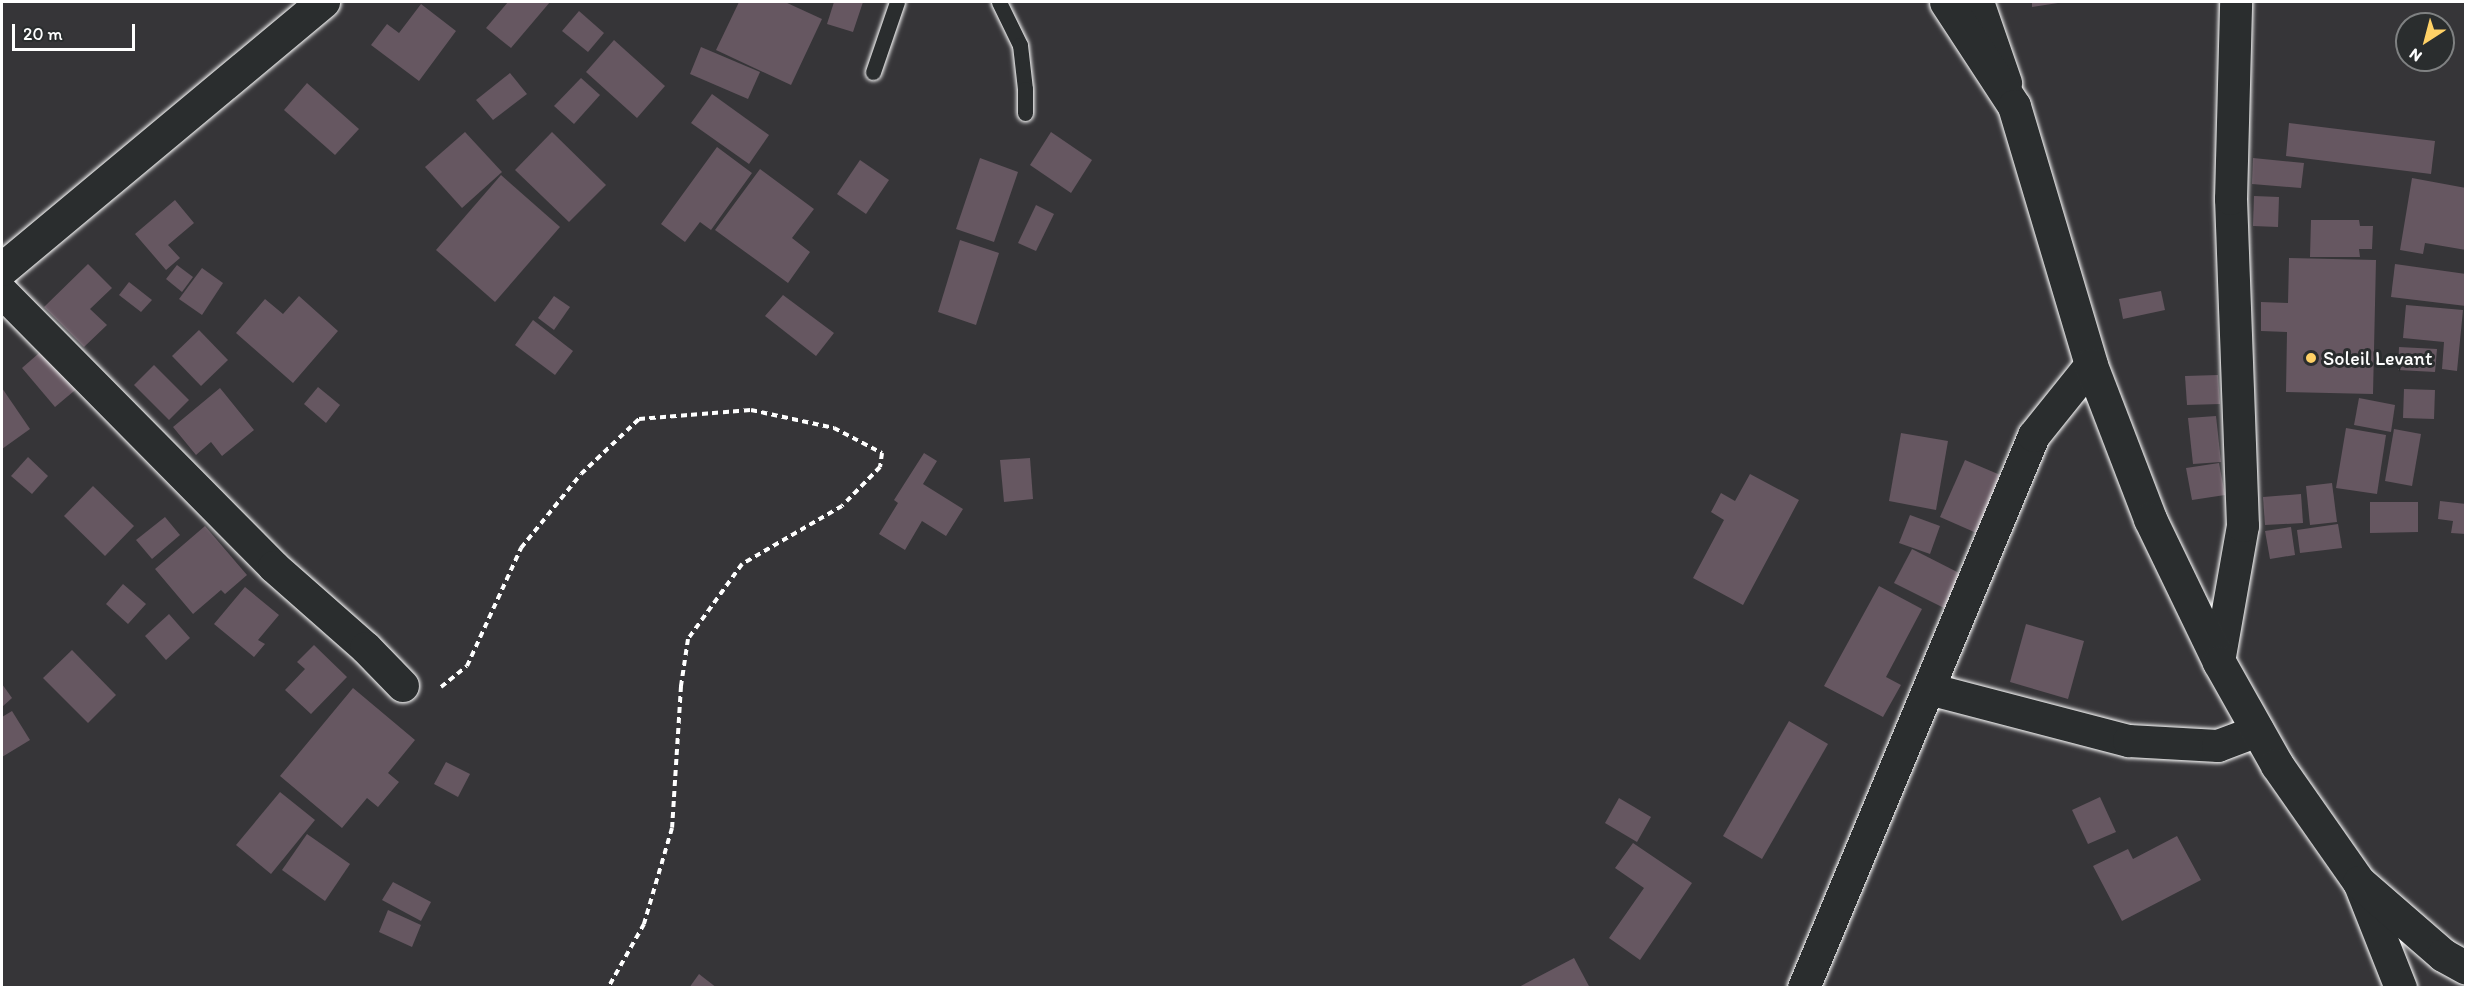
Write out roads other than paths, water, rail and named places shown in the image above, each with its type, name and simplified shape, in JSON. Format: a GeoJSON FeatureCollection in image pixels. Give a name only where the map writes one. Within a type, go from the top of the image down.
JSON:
{"type":"FeatureCollection","features":[{"type":"Feature","properties":{"kind":"main road"},"geometry":{"type":"LineString","coordinates":[[2,269],[323,2]]}},
{"type":"Feature","properties":{"kind":"main road"},"geometry":{"type":"LineString","coordinates":[[1946,2],[2014,106],[2091,365],[2150,519],[2219,662],[2277,765],[2359,882],[2443,956],[2466,968]]}},
{"type":"Feature","properties":{"kind":"street"},"geometry":{"type":"LineString","coordinates":[[1978,2],[2014,106]]}},
{"type":"Feature","properties":{"kind":"street"},"geometry":{"type":"LineString","coordinates":[[2219,662],[2242,526],[2231,199],[2236,2]]}},
{"type":"Feature","properties":{"kind":"street"},"geometry":{"type":"LineString","coordinates":[[2,292],[274,567],[366,648],[403,686]]}},
{"type":"Feature","properties":{"kind":"street"},"geometry":{"type":"LineString","coordinates":[[1804,987],[2034,436],[2091,365]]}},
{"type":"Feature","properties":{"kind":"street"},"geometry":{"type":"LineString","coordinates":[[1929,689],[2128,741],[2218,746],[2258,731]]}},
{"type":"Feature","properties":{"kind":"street"},"geometry":{"type":"LineString","coordinates":[[2359,882],[2401,987]]}},
{"type":"Feature","properties":{"kind":"lane"},"geometry":{"type":"LineString","coordinates":[[873,72],[897,2]]}},
{"type":"Feature","properties":{"kind":"lane"},"geometry":{"type":"LineString","coordinates":[[999,2],[1020,45],[1025,113]]}},
{"type":"Feature","properties":{"kind":"place","name":"Soleil Levant"},"geometry":{"type":"Point","coordinates":[2311,358]}}]}
